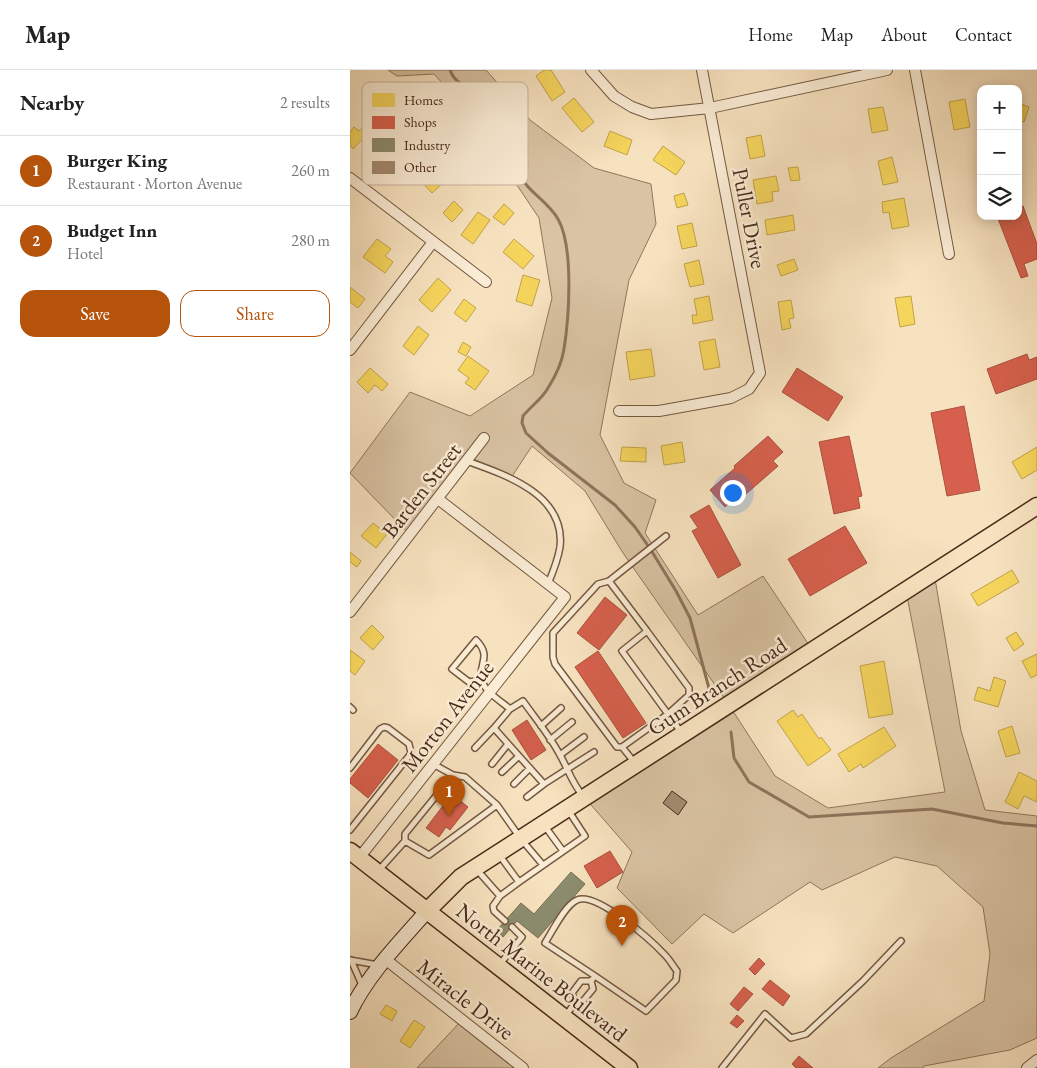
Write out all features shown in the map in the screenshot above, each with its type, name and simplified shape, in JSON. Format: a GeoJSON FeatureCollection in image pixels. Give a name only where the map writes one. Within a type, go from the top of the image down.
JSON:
{"type":"FeatureCollection","features":[{"type":"Feature","properties":{"kind":"main road","name":"Gum Branch Road"},"geometry":{"type":"LineString","coordinates":[[427,911],[461,877],[1037,506]]}},
{"type":"Feature","properties":{"kind":"main road","name":"North Marine Boulevard"},"geometry":{"type":"LineString","coordinates":[[354,854],[629,1068]]}},
{"type":"Feature","properties":{"kind":"main road"},"geometry":{"type":"LineString","coordinates":[[350,1012],[356,1000],[383,962],[427,911]]}},
{"type":"Feature","properties":{"kind":"street"},"geometry":{"type":"LineString","coordinates":[[591,70],[614,96],[632,107],[651,114],[710,108],[887,70]]}},
{"type":"Feature","properties":{"kind":"street","name":"Puller Drive"},"geometry":{"type":"LineString","coordinates":[[619,411],[658,411],[731,398],[749,389],[760,373],[702,70]]}},
{"type":"Feature","properties":{"kind":"street"},"geometry":{"type":"LineString","coordinates":[[915,70],[949,254]]}},
{"type":"Feature","properties":{"kind":"street"},"geometry":{"type":"LineString","coordinates":[[350,178],[486,282]]}},
{"type":"Feature","properties":{"kind":"street"},"geometry":{"type":"LineString","coordinates":[[350,350],[433,242]]}},
{"type":"Feature","properties":{"kind":"street","name":"Barden Street"},"geometry":{"type":"LineString","coordinates":[[350,612],[484,438]]}},
{"type":"Feature","properties":{"kind":"street"},"geometry":{"type":"LineString","coordinates":[[438,499],[548,584]]}},
{"type":"Feature","properties":{"kind":"street","name":"Morton Avenue"},"geometry":{"type":"LineString","coordinates":[[354,854],[433,764],[565,597],[548,584]]}},
{"type":"Feature","properties":{"kind":"street","name":"Miracle Drive"},"geometry":{"type":"LineString","coordinates":[[383,962],[523,1068]]}},
{"type":"Feature","properties":{"kind":"street"},"geometry":{"type":"LineString","coordinates":[[1027,1068],[1037,1060]]}},
{"type":"Feature","properties":{"kind":"lane"},"geometry":{"type":"LineString","coordinates":[[467,461],[511,478],[545,500],[554,516],[560,533],[560,548],[548,584]]}},
{"type":"Feature","properties":{"kind":"lane"},"geometry":{"type":"LineString","coordinates":[[609,581],[689,688],[689,695],[686,699],[622,747],[617,747],[555,664],[553,657],[553,633],[598,584],[609,581],[666,536]]}},
{"type":"Feature","properties":{"kind":"lane"},"geometry":{"type":"LineString","coordinates":[[647,631],[622,651],[683,735]]}},
{"type":"Feature","properties":{"kind":"lane"},"geometry":{"type":"LineString","coordinates":[[482,680],[469,682],[452,669],[476,640],[484,651],[482,680],[490,692],[510,709]]}},
{"type":"Feature","properties":{"kind":"lane"},"geometry":{"type":"LineString","coordinates":[[475,748],[510,709],[523,701],[560,755],[574,786],[585,798]]}},
{"type":"Feature","properties":{"kind":"lane"},"geometry":{"type":"LineString","coordinates":[[541,726],[561,708]]}},
{"type":"Feature","properties":{"kind":"lane"},"geometry":{"type":"LineString","coordinates":[[550,740],[572,722]]}},
{"type":"Feature","properties":{"kind":"lane"},"geometry":{"type":"LineString","coordinates":[[350,768],[380,728],[388,728],[410,744],[409,756],[350,830]]}},
{"type":"Feature","properties":{"kind":"lane"},"geometry":{"type":"LineString","coordinates":[[494,728],[544,784]]}},
{"type":"Feature","properties":{"kind":"lane"},"geometry":{"type":"LineString","coordinates":[[560,755],[584,737]]}},
{"type":"Feature","properties":{"kind":"lane"},"geometry":{"type":"LineString","coordinates":[[492,764],[508,744]]}},
{"type":"Feature","properties":{"kind":"lane"},"geometry":{"type":"LineString","coordinates":[[622,747],[636,765]]}},
{"type":"Feature","properties":{"kind":"lane"},"geometry":{"type":"LineString","coordinates":[[527,797],[594,752]]}},
{"type":"Feature","properties":{"kind":"lane"},"geometry":{"type":"LineString","coordinates":[[502,772],[519,756]]}},
{"type":"Feature","properties":{"kind":"lane"},"geometry":{"type":"LineString","coordinates":[[433,764],[453,775],[465,777],[497,805],[543,865]]}},
{"type":"Feature","properties":{"kind":"lane"},"geometry":{"type":"LineString","coordinates":[[514,784],[530,768]]}},
{"type":"Feature","properties":{"kind":"lane"},"geometry":{"type":"LineString","coordinates":[[377,872],[405,841],[406,834],[453,775]]}},
{"type":"Feature","properties":{"kind":"lane"},"geometry":{"type":"LineString","coordinates":[[405,841],[429,855],[497,805]]}},
{"type":"Feature","properties":{"kind":"lane"},"geometry":{"type":"LineString","coordinates":[[505,921],[494,911],[493,906],[500,896],[585,836],[567,809]]}},
{"type":"Feature","properties":{"kind":"lane"},"geometry":{"type":"LineString","coordinates":[[544,824],[563,851]]}},
{"type":"Feature","properties":{"kind":"lane"},"geometry":{"type":"LineString","coordinates":[[498,854],[519,882]]}},
{"type":"Feature","properties":{"kind":"lane"},"geometry":{"type":"LineString","coordinates":[[476,868],[500,896]]}},
{"type":"Feature","properties":{"kind":"lane"},"geometry":{"type":"LineString","coordinates":[[575,1003],[572,993],[581,981],[593,978],[646,1011],[676,980],[677,971],[666,956],[626,920],[597,902],[582,898],[575,900],[569,906],[545,943],[593,978]]}},
{"type":"Feature","properties":{"kind":"lane"},"geometry":{"type":"LineString","coordinates":[[498,966],[522,937],[512,927]]}},
{"type":"Feature","properties":{"kind":"lane"},"geometry":{"type":"LineString","coordinates":[[722,1068],[765,1014],[791,1038],[806,1034],[863,981],[901,941]]}},
{"type":"Feature","properties":{"kind":"lane"},"geometry":{"type":"LineString","coordinates":[[350,960],[383,962]]}},
{"type":"Feature","properties":{"kind":"lane"},"geometry":{"type":"LineString","coordinates":[[350,960],[364,988]]}},
{"type":"Feature","properties":{"kind":"lane"},"geometry":{"type":"LineString","coordinates":[[564,1018],[575,1003],[583,1001],[593,988],[593,978]]}},
{"type":"Feature","properties":{"kind":"shaded area"},"geometry":{"type":"Polygon","coordinates":[[[388,70],[486,70],[497,82],[441,82],[434,74],[397,76],[388,70]]]}},
{"type":"Feature","properties":{"kind":"shaded area"},"geometry":{"type":"Polygon","coordinates":[[[528,118],[594,168],[651,184],[656,224],[629,280],[600,435],[624,483],[656,500],[645,533],[698,615],[763,576],[813,651],[729,705],[623,553],[585,491],[532,446],[511,478],[470,457],[410,535],[350,473],[410,392],[470,416],[533,375],[552,298],[539,218],[517,185],[528,185],[528,118]]]}},
{"type":"Feature","properties":{"kind":"shaded area"},"geometry":{"type":"Polygon","coordinates":[[[934,573],[961,731],[985,810],[1037,816],[1037,1038],[1010,1050],[924,1066],[923,1068],[878,1068],[891,1058],[984,1001],[990,954],[983,907],[937,866],[895,857],[822,890],[810,882],[733,933],[704,914],[672,944],[617,888],[632,852],[585,798],[729,705],[775,776],[828,808],[945,792],[906,591],[934,573]]]}},
{"type":"Feature","properties":{"kind":"shaded area"},"geometry":{"type":"Polygon","coordinates":[[[462,1020],[523,1068],[417,1068],[462,1020]]]}},
{"type":"Feature","properties":{"kind":"building: Homes"},"geometry":{"type":"Polygon","coordinates":[[[544,70],[551,70],[565,92],[552,101],[536,76],[544,70]]]}},
{"type":"Feature","properties":{"kind":"building: Homes"},"geometry":{"type":"Polygon","coordinates":[[[574,98],[594,122],[582,132],[562,108],[574,98]]]}},
{"type":"Feature","properties":{"kind":"building: Homes"},"geometry":{"type":"Polygon","coordinates":[[[965,99],[970,127],[954,130],[949,102],[965,99]]]}},
{"type":"Feature","properties":{"kind":"building: Homes"},"geometry":{"type":"Polygon","coordinates":[[[1022,104],[1029,107],[1024,122],[1022,121],[1022,104]]]}},
{"type":"Feature","properties":{"kind":"building: Homes"},"geometry":{"type":"Polygon","coordinates":[[[883,107],[888,130],[872,133],[868,109],[883,107]]]}},
{"type":"Feature","properties":{"kind":"building: Homes"},"geometry":{"type":"Polygon","coordinates":[[[354,127],[359,131],[362,128],[362,139],[353,149],[350,145],[350,132],[354,127]]]}},
{"type":"Feature","properties":{"kind":"building: Homes"},"geometry":{"type":"Polygon","coordinates":[[[610,131],[632,140],[627,155],[604,146],[610,131]]]}},
{"type":"Feature","properties":{"kind":"building: Homes"},"geometry":{"type":"Polygon","coordinates":[[[761,135],[765,156],[750,159],[746,138],[761,135]]]}},
{"type":"Feature","properties":{"kind":"building: Homes"},"geometry":{"type":"Polygon","coordinates":[[[663,146],[685,162],[676,175],[653,160],[663,146]]]}},
{"type":"Feature","properties":{"kind":"building: Homes"},"geometry":{"type":"Polygon","coordinates":[[[892,157],[898,182],[883,185],[878,161],[892,157]]]}},
{"type":"Feature","properties":{"kind":"building: Homes"},"geometry":{"type":"Polygon","coordinates":[[[798,167],[800,180],[791,181],[788,168],[798,167]]]}},
{"type":"Feature","properties":{"kind":"building: Homes"},"geometry":{"type":"Polygon","coordinates":[[[776,176],[779,191],[772,192],[773,201],[757,204],[753,180],[776,176]]]}},
{"type":"Feature","properties":{"kind":"building: Homes"},"geometry":{"type":"Polygon","coordinates":[[[424,185],[441,185],[432,193],[424,185]]]}},
{"type":"Feature","properties":{"kind":"building: Homes"},"geometry":{"type":"Polygon","coordinates":[[[684,193],[688,205],[677,208],[674,196],[684,193]]]}},
{"type":"Feature","properties":{"kind":"building: Homes"},"geometry":{"type":"Polygon","coordinates":[[[904,198],[909,226],[892,229],[889,212],[883,213],[882,202],[904,198]]]}},
{"type":"Feature","properties":{"kind":"building: Homes"},"geometry":{"type":"Polygon","coordinates":[[[454,201],[463,210],[452,222],[443,213],[454,201]]]}},
{"type":"Feature","properties":{"kind":"building: Homes"},"geometry":{"type":"Polygon","coordinates":[[[504,204],[514,213],[504,225],[493,217],[504,204]]]}},
{"type":"Feature","properties":{"kind":"building: Homes"},"geometry":{"type":"Polygon","coordinates":[[[478,212],[490,220],[473,244],[461,235],[478,212]]]}},
{"type":"Feature","properties":{"kind":"building: Homes"},"geometry":{"type":"Polygon","coordinates":[[[793,215],[795,230],[767,235],[765,220],[793,215]]]}},
{"type":"Feature","properties":{"kind":"building: Homes"},"geometry":{"type":"Polygon","coordinates":[[[692,223],[697,246],[682,249],[677,226],[692,223]]]}},
{"type":"Feature","properties":{"kind":"building: Homes"},"geometry":{"type":"Polygon","coordinates":[[[377,239],[391,249],[385,256],[393,262],[385,273],[363,257],[377,239]]]}},
{"type":"Feature","properties":{"kind":"building: Homes"},"geometry":{"type":"Polygon","coordinates":[[[514,239],[534,256],[523,269],[503,252],[514,239]]]}},
{"type":"Feature","properties":{"kind":"building: Homes"},"geometry":{"type":"Polygon","coordinates":[[[794,259],[798,270],[781,276],[777,265],[794,259]]]}},
{"type":"Feature","properties":{"kind":"building: Homes"},"geometry":{"type":"Polygon","coordinates":[[[699,260],[704,284],[690,287],[684,264],[699,260]]]}},
{"type":"Feature","properties":{"kind":"building: Homes"},"geometry":{"type":"Polygon","coordinates":[[[523,275],[540,280],[532,306],[516,301],[523,275]]]}},
{"type":"Feature","properties":{"kind":"building: Homes"},"geometry":{"type":"Polygon","coordinates":[[[438,278],[451,290],[432,312],[419,300],[438,278]]]}},
{"type":"Feature","properties":{"kind":"building: Homes"},"geometry":{"type":"Polygon","coordinates":[[[350,287],[365,299],[358,308],[350,302],[350,287]]]}},
{"type":"Feature","properties":{"kind":"building: Homes"},"geometry":{"type":"Polygon","coordinates":[[[709,296],[713,320],[693,324],[692,315],[697,315],[694,299],[709,296]]]}},
{"type":"Feature","properties":{"kind":"building: Homes"},"geometry":{"type":"Polygon","coordinates":[[[911,296],[915,324],[900,327],[895,298],[911,296]]]}},
{"type":"Feature","properties":{"kind":"building: Homes"},"geometry":{"type":"Polygon","coordinates":[[[464,299],[476,308],[466,322],[454,313],[464,299]]]}},
{"type":"Feature","properties":{"kind":"building: Homes"},"geometry":{"type":"Polygon","coordinates":[[[791,300],[794,318],[789,319],[791,328],[782,330],[778,302],[791,300]]]}},
{"type":"Feature","properties":{"kind":"building: Homes"},"geometry":{"type":"Polygon","coordinates":[[[418,326],[429,335],[414,355],[403,346],[418,326]]]}},
{"type":"Feature","properties":{"kind":"building: Homes"},"geometry":{"type":"Polygon","coordinates":[[[715,339],[720,367],[704,370],[699,342],[715,339]]]}},
{"type":"Feature","properties":{"kind":"building: Homes"},"geometry":{"type":"Polygon","coordinates":[[[463,342],[471,347],[466,356],[458,352],[463,342]]]}},
{"type":"Feature","properties":{"kind":"building: Homes"},"geometry":{"type":"Polygon","coordinates":[[[651,349],[655,376],[630,380],[626,352],[651,349]]]}},
{"type":"Feature","properties":{"kind":"building: Homes"},"geometry":{"type":"Polygon","coordinates":[[[468,356],[489,371],[475,390],[465,383],[469,378],[458,370],[468,356]]]}},
{"type":"Feature","properties":{"kind":"building: Homes"},"geometry":{"type":"Polygon","coordinates":[[[370,368],[388,384],[382,391],[375,385],[368,393],[357,382],[370,368]]]}},
{"type":"Feature","properties":{"kind":"building: Homes"},"geometry":{"type":"Polygon","coordinates":[[[682,442],[685,462],[664,465],[661,446],[682,442]]]}},
{"type":"Feature","properties":{"kind":"building: Homes"},"geometry":{"type":"Polygon","coordinates":[[[622,447],[646,448],[646,462],[620,461],[622,447]]]}},
{"type":"Feature","properties":{"kind":"building: Homes"},"geometry":{"type":"Polygon","coordinates":[[[1037,447],[1037,470],[1022,479],[1012,462],[1037,447]]]}},
{"type":"Feature","properties":{"kind":"building: Homes"},"geometry":{"type":"Polygon","coordinates":[[[373,523],[387,534],[376,548],[361,536],[373,523]]]}},
{"type":"Feature","properties":{"kind":"building: Homes"},"geometry":{"type":"Polygon","coordinates":[[[350,552],[361,561],[357,567],[350,562],[350,552]]]}},
{"type":"Feature","properties":{"kind":"building: Homes"},"geometry":{"type":"Polygon","coordinates":[[[1012,570],[1019,582],[978,606],[971,594],[1012,570]]]}},
{"type":"Feature","properties":{"kind":"building: Homes"},"geometry":{"type":"Polygon","coordinates":[[[372,625],[384,637],[373,650],[360,638],[372,625]]]}},
{"type":"Feature","properties":{"kind":"building: Homes"},"geometry":{"type":"Polygon","coordinates":[[[1016,632],[1024,644],[1014,651],[1006,638],[1016,632]]]}},
{"type":"Feature","properties":{"kind":"building: Homes"},"geometry":{"type":"Polygon","coordinates":[[[350,650],[365,661],[355,675],[350,671],[350,650]]]}},
{"type":"Feature","properties":{"kind":"building: Homes"},"geometry":{"type":"Polygon","coordinates":[[[1037,654],[1037,675],[1031,678],[1022,661],[1037,654]]]}},
{"type":"Feature","properties":{"kind":"building: Homes"},"geometry":{"type":"Polygon","coordinates":[[[884,661],[893,714],[869,718],[860,666],[884,661]]]}},
{"type":"Feature","properties":{"kind":"building: Homes"},"geometry":{"type":"Polygon","coordinates":[[[994,677],[1006,681],[998,707],[974,700],[978,687],[990,691],[994,677]]]}},
{"type":"Feature","properties":{"kind":"building: Homes"},"geometry":{"type":"Polygon","coordinates":[[[793,710],[798,717],[802,714],[819,739],[821,737],[831,750],[808,766],[777,721],[793,710]]]}},
{"type":"Feature","properties":{"kind":"building: Homes"},"geometry":{"type":"Polygon","coordinates":[[[1012,726],[1020,753],[1006,757],[998,731],[1012,726]]]}},
{"type":"Feature","properties":{"kind":"building: Homes"},"geometry":{"type":"Polygon","coordinates":[[[884,727],[896,746],[863,768],[861,764],[849,772],[838,754],[884,727]]]}},
{"type":"Feature","properties":{"kind":"building: Homes"},"geometry":{"type":"Polygon","coordinates":[[[1019,772],[1037,781],[1037,802],[1024,796],[1018,809],[1005,802],[1019,772]]]}},
{"type":"Feature","properties":{"kind":"building: Homes"},"geometry":{"type":"Polygon","coordinates":[[[386,1005],[397,1011],[392,1021],[380,1014],[386,1005]]]}},
{"type":"Feature","properties":{"kind":"building: Homes"},"geometry":{"type":"Polygon","coordinates":[[[414,1020],[425,1027],[410,1048],[400,1041],[414,1020]]]}},
{"type":"Feature","properties":{"kind":"building: Shops"},"geometry":{"type":"Polygon","coordinates":[[[1022,206],[1037,244],[1037,259],[1024,264],[1028,276],[1021,278],[999,220],[1022,220],[1022,206]]]}},
{"type":"Feature","properties":{"kind":"building: Shops"},"geometry":{"type":"Polygon","coordinates":[[[1027,354],[1029,360],[1037,357],[1037,379],[996,394],[987,369],[1027,354]]]}},
{"type":"Feature","properties":{"kind":"building: Shops"},"geometry":{"type":"Polygon","coordinates":[[[797,368],[843,397],[828,421],[782,392],[797,368]]]}},
{"type":"Feature","properties":{"kind":"building: Shops"},"geometry":{"type":"Polygon","coordinates":[[[964,406],[980,490],[947,496],[931,413],[964,406]]]}},
{"type":"Feature","properties":{"kind":"building: Shops"},"geometry":{"type":"Polygon","coordinates":[[[768,436],[783,452],[773,461],[778,466],[738,501],[735,498],[725,507],[710,490],[768,436]]]}},
{"type":"Feature","properties":{"kind":"building: Shops"},"geometry":{"type":"Polygon","coordinates":[[[849,436],[862,496],[858,497],[860,508],[834,514],[819,442],[849,436]]]}},
{"type":"Feature","properties":{"kind":"building: Shops"},"geometry":{"type":"Polygon","coordinates":[[[709,505],[741,565],[718,578],[692,531],[698,528],[690,516],[709,505]]]}},
{"type":"Feature","properties":{"kind":"building: Shops"},"geometry":{"type":"Polygon","coordinates":[[[845,526],[867,563],[810,596],[788,559],[845,526]]]}},
{"type":"Feature","properties":{"kind":"building: Shops"},"geometry":{"type":"Polygon","coordinates":[[[605,597],[627,615],[599,650],[577,633],[605,597]]]}},
{"type":"Feature","properties":{"kind":"building: Shops"},"geometry":{"type":"Polygon","coordinates":[[[598,651],[646,723],[623,738],[575,667],[598,651]]]}},
{"type":"Feature","properties":{"kind":"building: Shops"},"geometry":{"type":"Polygon","coordinates":[[[527,720],[546,750],[531,760],[512,730],[527,720]]]}},
{"type":"Feature","properties":{"kind":"building: Shops"},"geometry":{"type":"Polygon","coordinates":[[[378,744],[398,760],[368,798],[350,783],[350,779],[378,744]]]}},
{"type":"Feature","properties":{"kind":"building: Shops"},"geometry":{"type":"Polygon","coordinates":[[[452,794],[468,807],[450,830],[446,827],[439,837],[426,828],[452,794]]]}},
{"type":"Feature","properties":{"kind":"building: Shops"},"geometry":{"type":"Polygon","coordinates":[[[610,851],[623,872],[597,888],[584,866],[610,851]]]}},
{"type":"Feature","properties":{"kind":"building: Shops"},"geometry":{"type":"Polygon","coordinates":[[[759,958],[765,964],[755,975],[749,969],[759,958]]]}},
{"type":"Feature","properties":{"kind":"building: Shops"},"geometry":{"type":"Polygon","coordinates":[[[770,980],[790,996],[783,1006],[762,989],[770,980]]]}},
{"type":"Feature","properties":{"kind":"building: Shops"},"geometry":{"type":"Polygon","coordinates":[[[744,987],[753,994],[738,1011],[730,1004],[744,987]]]}},
{"type":"Feature","properties":{"kind":"building: Shops"},"geometry":{"type":"Polygon","coordinates":[[[737,1015],[744,1021],[737,1028],[730,1023],[737,1015]]]}},
{"type":"Feature","properties":{"kind":"building: Shops"},"geometry":{"type":"Polygon","coordinates":[[[799,1056],[813,1068],[796,1068],[792,1064],[799,1056]]]}},
{"type":"Feature","properties":{"kind":"building: Industry"},"geometry":{"type":"Polygon","coordinates":[[[571,872],[585,884],[538,938],[517,921],[503,937],[496,931],[521,903],[534,914],[571,872]]]}},
{"type":"Feature","properties":{"kind":"building: Other"},"geometry":{"type":"Polygon","coordinates":[[[672,791],[687,802],[678,815],[663,803],[672,791]]]}},
{"type":"Feature","properties":{"kind":"waterway"},"geometry":{"type":"LineString","coordinates":[[450,70],[454,78],[460,82]]}},
{"type":"Feature","properties":{"kind":"waterway"},"geometry":{"type":"LineString","coordinates":[[527,185],[554,213],[563,231],[568,264],[569,302],[566,336],[560,364],[546,392],[523,416],[522,423],[526,433],[548,453],[615,505],[635,527],[676,591],[690,618],[710,692]]}},
{"type":"Feature","properties":{"kind":"waterway"},"geometry":{"type":"LineString","coordinates":[[731,732],[734,758],[749,782],[809,817],[932,809],[1003,823],[1037,826]]}},
{"type":"Feature","properties":{"kind":"place","name":"Burger King"},"geometry":{"type":"Point","coordinates":[449,816]}},
{"type":"Feature","properties":{"kind":"place","name":"Budget Inn"},"geometry":{"type":"Point","coordinates":[622,946]}}]}
